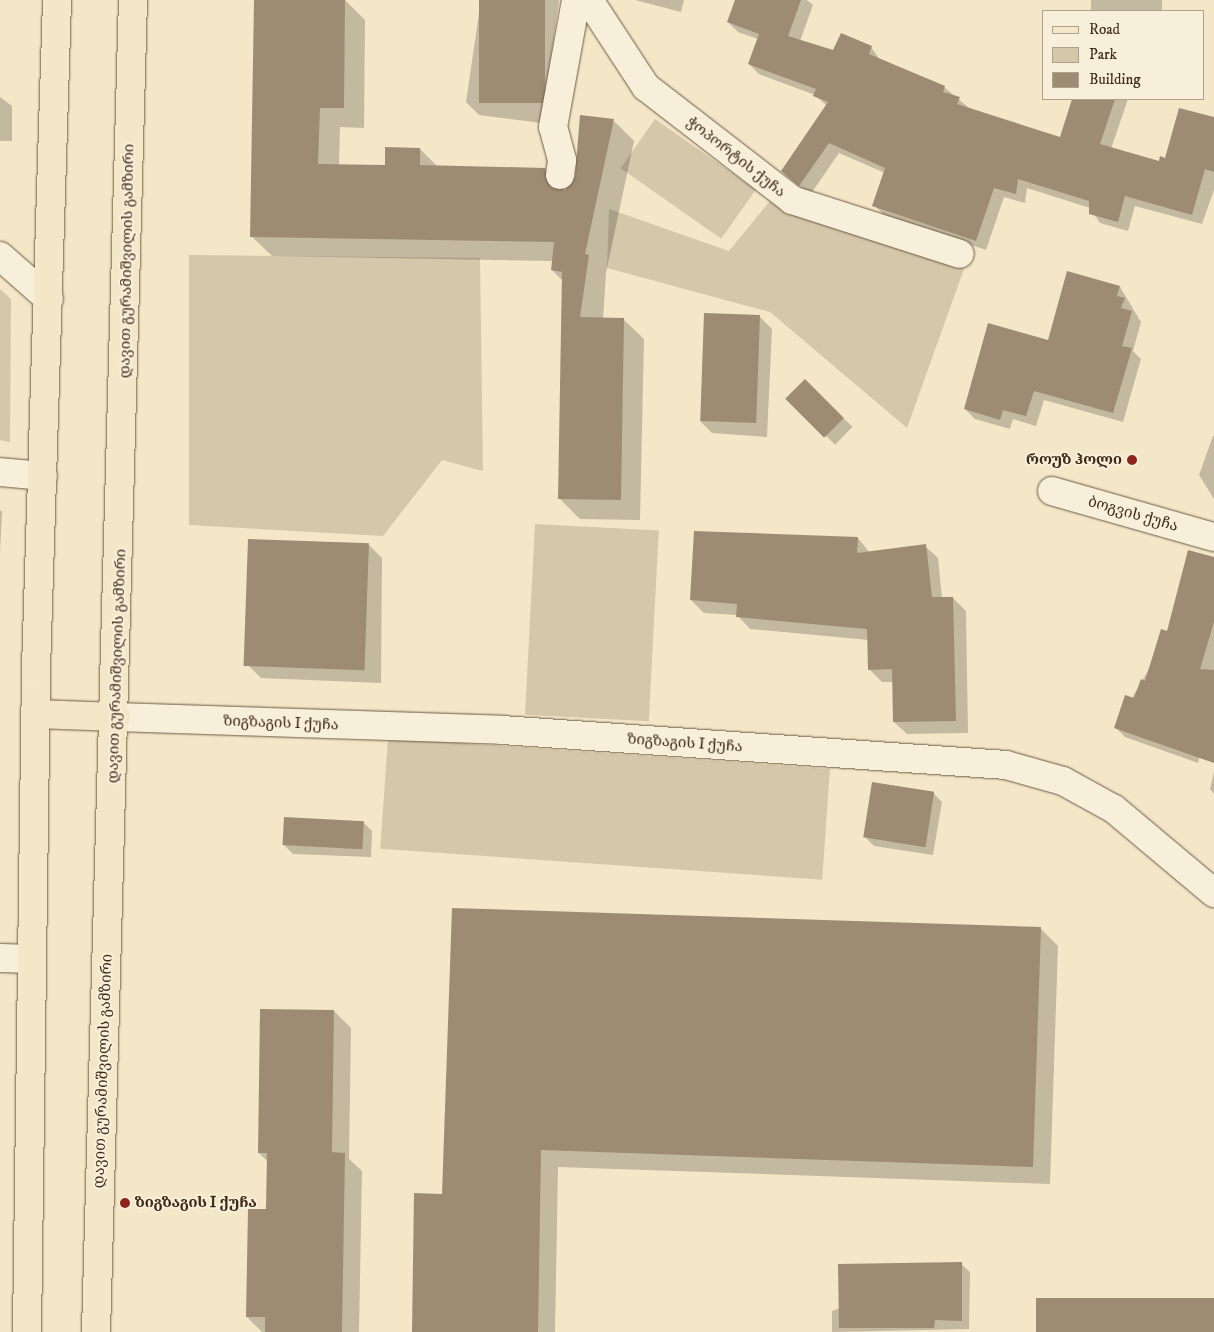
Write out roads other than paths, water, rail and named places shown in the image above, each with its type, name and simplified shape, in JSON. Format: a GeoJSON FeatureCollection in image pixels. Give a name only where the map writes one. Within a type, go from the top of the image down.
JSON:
{"type":"FeatureCollection","features":[{"type":"Feature","properties":{"kind":"main road"},"geometry":{"type":"LineString","coordinates":[[27,1332],[36,714],[57,0]]}},
{"type":"Feature","properties":{"kind":"main road","name":"დავით გურამიშვილის გამზირი"},"geometry":{"type":"LineString","coordinates":[[96,1332],[116,717],[133,0]]}},
{"type":"Feature","properties":{"kind":"main road"},"geometry":{"type":"LineString","coordinates":[[36,714],[116,717]]}},
{"type":"Feature","properties":{"kind":"street"},"geometry":{"type":"LineString","coordinates":[[560,175],[562,160],[553,127],[576,0]]}},
{"type":"Feature","properties":{"kind":"street","name":"ჭოპორტის ქუჩა"},"geometry":{"type":"LineString","coordinates":[[589,0],[646,87],[792,200],[960,254]]}},
{"type":"Feature","properties":{"kind":"street"},"geometry":{"type":"LineString","coordinates":[[0,256],[49,299]]}},
{"type":"Feature","properties":{"kind":"street"},"geometry":{"type":"LineString","coordinates":[[0,472],[43,476]]}},
{"type":"Feature","properties":{"kind":"street","name":"ბოგვის ქუჩა"},"geometry":{"type":"LineString","coordinates":[[1052,491],[1214,537]]}},
{"type":"Feature","properties":{"kind":"street","name":"ზიგზაგის I ქუჩა"},"geometry":{"type":"LineString","coordinates":[[116,717],[502,730],[1006,765],[1063,781],[1114,808],[1214,893]]}},
{"type":"Feature","properties":{"kind":"street"},"geometry":{"type":"LineString","coordinates":[[0,958],[31,959]]}},
{"type":"Feature","properties":{"kind":"place","name":"როუზ ჰოლი"},"geometry":{"type":"Point","coordinates":[1132,460]}},
{"type":"Feature","properties":{"kind":"place","name":"ზიგზაგის I ქუჩა"},"geometry":{"type":"Point","coordinates":[125,1203]}}]}
